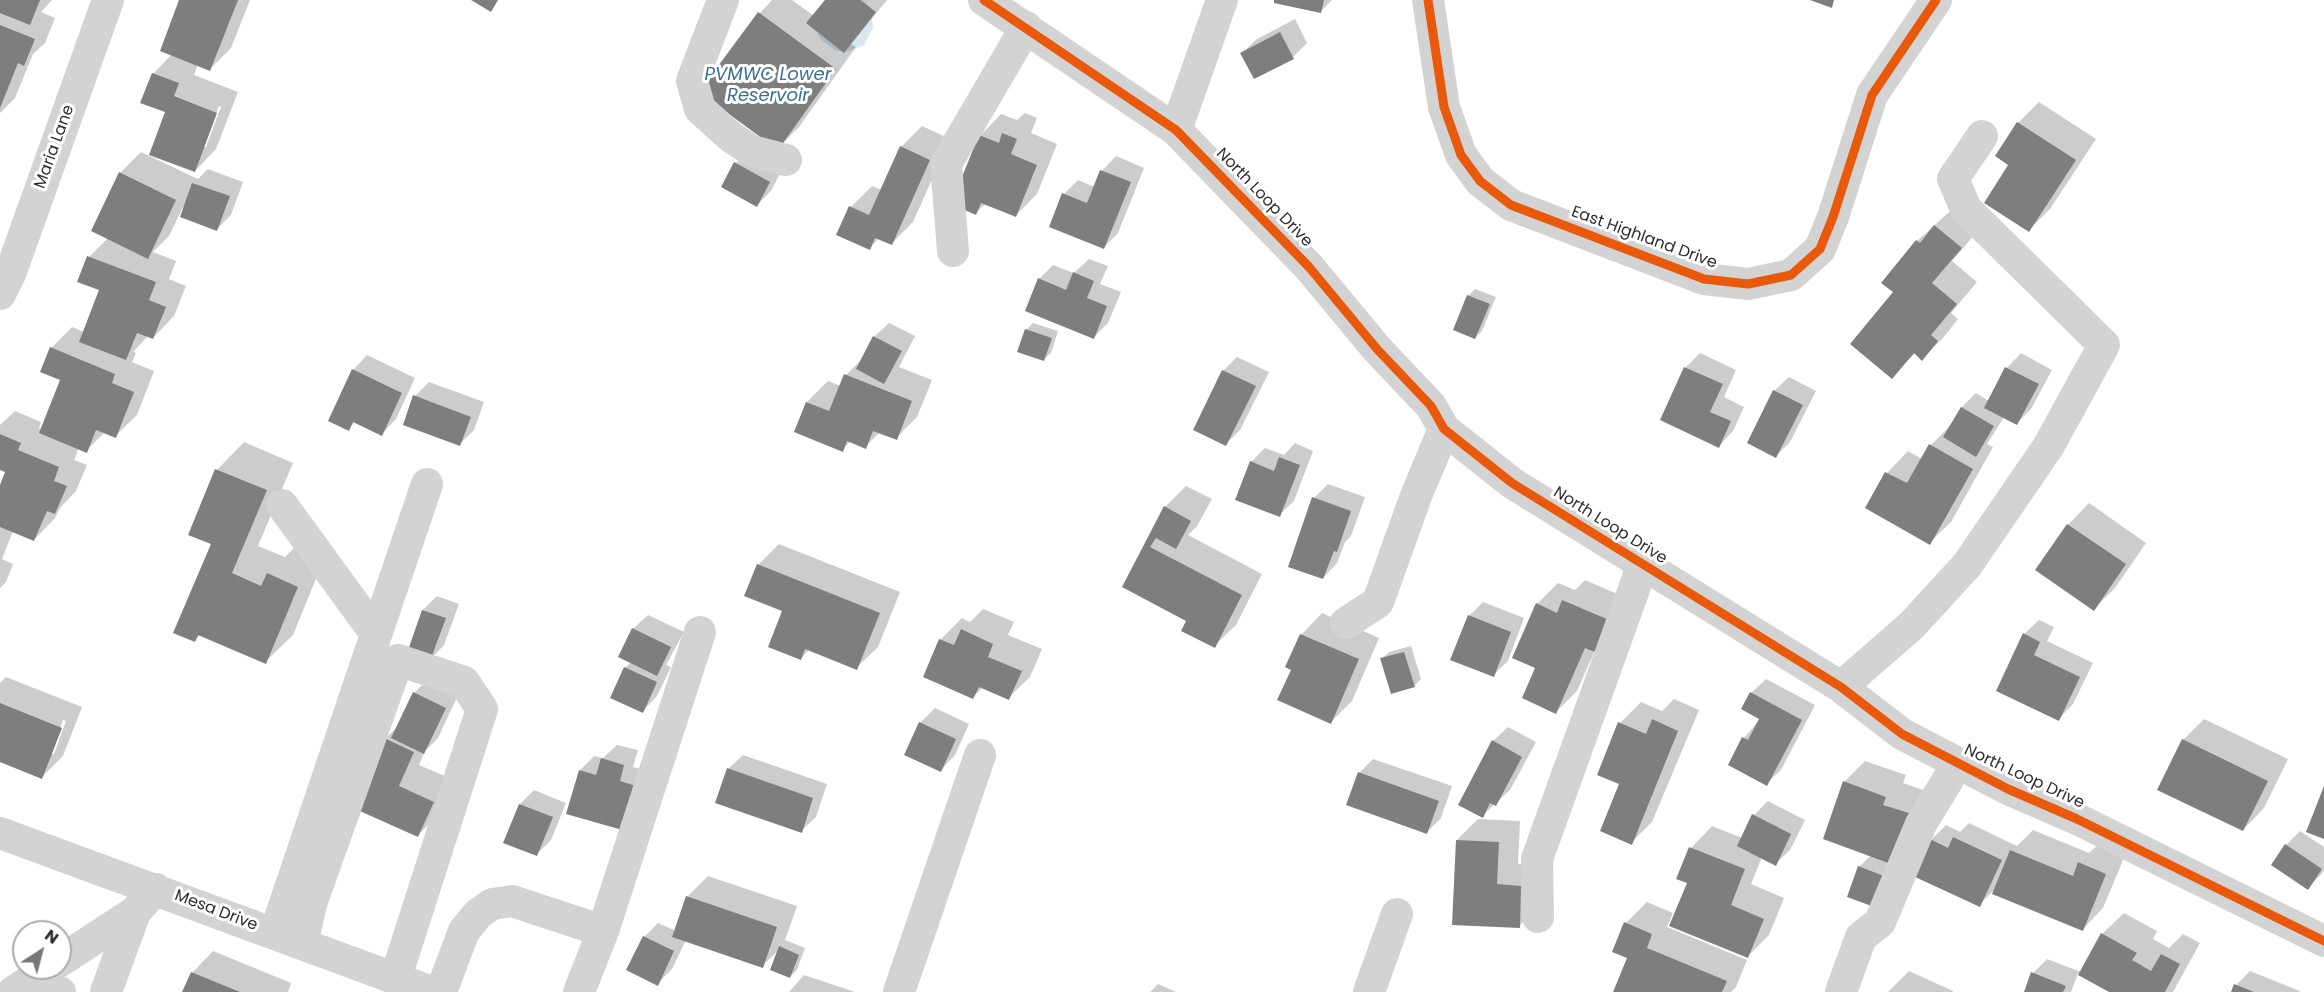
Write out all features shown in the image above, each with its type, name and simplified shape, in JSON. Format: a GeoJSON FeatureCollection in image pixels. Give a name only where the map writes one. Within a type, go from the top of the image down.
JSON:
{"type":"FeatureCollection","features":[{"type":"Feature","properties":{"kind":"street","name":"Maria Lane"},"geometry":{"type":"LineString","coordinates":[[0,294],[10,274],[108,0]]}},
{"type":"Feature","properties":{"kind":"street"},"geometry":{"type":"LineString","coordinates":[[723,0],[692,81],[700,109],[731,137],[752,151],[786,160]]}},
{"type":"Feature","properties":{"kind":"street","name":"North Loop Drive"},"geometry":{"type":"LineString","coordinates":[[984,0],[1176,130],[1309,267],[1377,349],[1431,406],[1444,429],[1512,483],[1841,687],[1902,734],[2324,941]]}},
{"type":"Feature","properties":{"kind":"street"},"geometry":{"type":"LineString","coordinates":[[1176,130],[1222,0]]}},
{"type":"Feature","properties":{"kind":"street","name":"East Highland Drive"},"geometry":{"type":"LineString","coordinates":[[1428,0],[1444,107],[1461,155],[1480,181],[1511,205],[1672,267],[1704,279],[1748,284],[1791,275],[1820,249],[1833,217],[1872,95],[1936,0]]}},
{"type":"Feature","properties":{"kind":"street"},"geometry":{"type":"LineString","coordinates":[[953,251],[946,164],[1026,27]]}},
{"type":"Feature","properties":{"kind":"street"},"geometry":{"type":"LineString","coordinates":[[1841,687],[1912,625],[1967,565],[2048,447],[2104,345],[1966,209],[1953,179],[1982,136]]}},
{"type":"Feature","properties":{"kind":"street"},"geometry":{"type":"LineString","coordinates":[[1346,623],[1378,602],[1416,496],[1444,429]]}},
{"type":"Feature","properties":{"kind":"street"},"geometry":{"type":"LineString","coordinates":[[288,938],[376,634],[427,484]]}},
{"type":"Feature","properties":{"kind":"street"},"geometry":{"type":"LineString","coordinates":[[282,505],[376,634]]}},
{"type":"Feature","properties":{"kind":"street"},"geometry":{"type":"LineString","coordinates":[[1538,917],[1538,859],[1642,564]]}},
{"type":"Feature","properties":{"kind":"street"},"geometry":{"type":"LineString","coordinates":[[579,992],[603,931],[700,632]]}},
{"type":"Feature","properties":{"kind":"street"},"geometry":{"type":"LineString","coordinates":[[288,938],[311,904],[398,660],[464,682],[482,709],[376,981]]}},
{"type":"Feature","properties":{"kind":"street"},"geometry":{"type":"LineString","coordinates":[[899,992],[980,755]]}},
{"type":"Feature","properties":{"kind":"street"},"geometry":{"type":"LineString","coordinates":[[1841,992],[1861,937],[1880,922],[1921,824],[1958,762]]}},
{"type":"Feature","properties":{"kind":"street","name":"Mesa Drive"},"geometry":{"type":"LineString","coordinates":[[0,833],[288,938],[376,981],[432,992]]}},
{"type":"Feature","properties":{"kind":"street"},"geometry":{"type":"LineString","coordinates":[[72,953],[135,912],[156,889]]}},
{"type":"Feature","properties":{"kind":"street"},"geometry":{"type":"LineString","coordinates":[[441,992],[464,931],[478,914],[492,904],[512,901],[603,931]]}},
{"type":"Feature","properties":{"kind":"street"},"geometry":{"type":"LineString","coordinates":[[106,992],[135,912]]}},
{"type":"Feature","properties":{"kind":"street"},"geometry":{"type":"LineString","coordinates":[[1369,992],[1396,914]]}},
{"type":"Feature","properties":{"kind":"street"},"geometry":{"type":"LineString","coordinates":[[30,981],[60,992]]}},
{"type":"Feature","properties":{"kind":"shaded area"},"geometry":{"type":"Polygon","coordinates":[[[825,0],[863,0],[866,3],[871,11],[873,28],[864,45],[846,52],[836,51],[820,39],[816,30],[817,10],[825,0]]]}},
{"type":"Feature","properties":{"kind":"building"},"geometry":{"type":"Polygon","coordinates":[[[0,0],[40,0],[30,25],[0,13],[0,0]]]}},
{"type":"Feature","properties":{"kind":"building"},"geometry":{"type":"Polygon","coordinates":[[[179,0],[238,0],[210,71],[160,51],[179,0]]]}},
{"type":"Feature","properties":{"kind":"building"},"geometry":{"type":"Polygon","coordinates":[[[471,0],[498,0],[491,12],[471,0]]]}},
{"type":"Feature","properties":{"kind":"building"},"geometry":{"type":"Polygon","coordinates":[[[825,0],[860,0],[876,12],[844,53],[806,23],[825,0]]]}},
{"type":"Feature","properties":{"kind":"building"},"geometry":{"type":"Polygon","coordinates":[[[1274,0],[1324,0],[1321,13],[1274,3],[1274,0]]]}},
{"type":"Feature","properties":{"kind":"building"},"geometry":{"type":"Polygon","coordinates":[[[1810,0],[1834,0],[1832,8],[1810,0]]]}},
{"type":"Feature","properties":{"kind":"building","name":"PVMWC Lower Reservoir"},"geometry":{"type":"Polygon","coordinates":[[[758,12],[836,69],[778,150],[699,92],[758,12]]]}},
{"type":"Feature","properties":{"kind":"building"},"geometry":{"type":"Polygon","coordinates":[[[0,25],[35,39],[24,66],[18,63],[0,108],[0,25]]]}},
{"type":"Feature","properties":{"kind":"building"},"geometry":{"type":"Polygon","coordinates":[[[1280,32],[1294,59],[1254,79],[1240,53],[1280,32]]]}},
{"type":"Feature","properties":{"kind":"building"},"geometry":{"type":"Polygon","coordinates":[[[152,73],[179,83],[174,96],[217,113],[195,172],[149,155],[165,112],[140,103],[152,73]]]}},
{"type":"Feature","properties":{"kind":"building"},"geometry":{"type":"Polygon","coordinates":[[[2017,122],[2076,160],[2029,232],[1984,203],[2008,165],[1995,156],[2017,122]]]}},
{"type":"Feature","properties":{"kind":"building"},"geometry":{"type":"Polygon","coordinates":[[[1002,133],[1017,139],[1011,154],[1037,165],[1016,217],[981,203],[976,215],[951,204],[979,135],[999,143],[1002,133]]]}},
{"type":"Feature","properties":{"kind":"building"},"geometry":{"type":"Polygon","coordinates":[[[900,146],[930,160],[892,245],[875,238],[870,250],[836,235],[849,206],[869,215],[900,146]]]}},
{"type":"Feature","properties":{"kind":"building"},"geometry":{"type":"Polygon","coordinates":[[[734,162],[770,182],[757,207],[721,187],[734,162]]]}},
{"type":"Feature","properties":{"kind":"building"},"geometry":{"type":"Polygon","coordinates":[[[1100,170],[1131,182],[1104,249],[1049,227],[1062,193],[1087,203],[1100,170]]]}},
{"type":"Feature","properties":{"kind":"building"},"geometry":{"type":"Polygon","coordinates":[[[119,172],[176,200],[148,259],[91,231],[119,172]]]}},
{"type":"Feature","properties":{"kind":"building"},"geometry":{"type":"Polygon","coordinates":[[[192,183],[230,196],[217,231],[180,217],[192,183]]]}},
{"type":"Feature","properties":{"kind":"building"},"geometry":{"type":"Polygon","coordinates":[[[1934,225],[1962,248],[1932,283],[1957,304],[1931,335],[1938,341],[1922,361],[1914,353],[1892,379],[1850,344],[1893,292],[1881,283],[1916,240],[1920,243],[1934,225]]]}},
{"type":"Feature","properties":{"kind":"building"},"geometry":{"type":"Polygon","coordinates":[[[87,256],[156,282],[149,300],[166,307],[153,339],[137,333],[126,360],[79,342],[99,290],[77,282],[87,256]]]}},
{"type":"Feature","properties":{"kind":"building"},"geometry":{"type":"Polygon","coordinates":[[[1073,272],[1094,281],[1087,298],[1107,306],[1094,339],[1025,311],[1038,278],[1066,290],[1073,272]]]}},
{"type":"Feature","properties":{"kind":"building"},"geometry":{"type":"Polygon","coordinates":[[[1467,295],[1490,304],[1475,339],[1453,330],[1467,295]]]}},
{"type":"Feature","properties":{"kind":"building"},"geometry":{"type":"Polygon","coordinates":[[[1025,329],[1052,338],[1044,361],[1017,352],[1025,329]]]}},
{"type":"Feature","properties":{"kind":"building"},"geometry":{"type":"Polygon","coordinates":[[[873,336],[902,351],[884,384],[856,369],[873,336]]]}},
{"type":"Feature","properties":{"kind":"building"},"geometry":{"type":"Polygon","coordinates":[[[50,347],[115,374],[112,383],[134,392],[116,438],[96,430],[87,453],[39,433],[60,380],[40,372],[50,347]]]}},
{"type":"Feature","properties":{"kind":"building"},"geometry":{"type":"Polygon","coordinates":[[[1684,367],[1723,384],[1710,412],[1731,421],[1719,448],[1660,420],[1684,367]]]}},
{"type":"Feature","properties":{"kind":"building"},"geometry":{"type":"Polygon","coordinates":[[[2005,367],[2039,384],[2017,425],[1984,408],[2005,367]]]}},
{"type":"Feature","properties":{"kind":"building"},"geometry":{"type":"Polygon","coordinates":[[[352,369],[402,393],[382,436],[353,422],[349,431],[328,421],[352,369]]]}},
{"type":"Feature","properties":{"kind":"building"},"geometry":{"type":"Polygon","coordinates":[[[1222,370],[1256,386],[1226,446],[1193,430],[1222,370]]]}},
{"type":"Feature","properties":{"kind":"building"},"geometry":{"type":"Polygon","coordinates":[[[844,374],[912,401],[897,440],[873,431],[866,449],[847,441],[843,452],[794,432],[806,402],[829,411],[844,374]]]}},
{"type":"Feature","properties":{"kind":"building"},"geometry":{"type":"Polygon","coordinates":[[[1773,390],[1803,405],[1776,458],[1747,443],[1773,390]]]}},
{"type":"Feature","properties":{"kind":"building"},"geometry":{"type":"Polygon","coordinates":[[[413,395],[471,417],[460,446],[403,425],[413,395]]]}},
{"type":"Feature","properties":{"kind":"building"},"geometry":{"type":"Polygon","coordinates":[[[1961,407],[1994,426],[1976,457],[1943,437],[1961,407]]]}},
{"type":"Feature","properties":{"kind":"building"},"geometry":{"type":"Polygon","coordinates":[[[0,434],[21,443],[18,450],[59,467],[54,481],[67,486],[55,514],[47,511],[34,541],[0,527],[0,485],[5,472],[0,470],[0,434]]]}},
{"type":"Feature","properties":{"kind":"building"},"geometry":{"type":"Polygon","coordinates":[[[1929,444],[1973,469],[1930,545],[1865,508],[1885,472],[1907,483],[1929,444]]]}},
{"type":"Feature","properties":{"kind":"building"},"geometry":{"type":"Polygon","coordinates":[[[1279,457],[1300,465],[1280,517],[1235,500],[1250,461],[1274,471],[1279,457]]]}},
{"type":"Feature","properties":{"kind":"building"},"geometry":{"type":"Polygon","coordinates":[[[215,469],[267,490],[232,573],[261,586],[267,573],[298,587],[266,664],[198,635],[195,642],[173,633],[211,544],[188,535],[215,469]]]}},
{"type":"Feature","properties":{"kind":"building"},"geometry":{"type":"Polygon","coordinates":[[[1312,497],[1351,511],[1337,552],[1334,551],[1323,579],[1288,567],[1312,497]]]}},
{"type":"Feature","properties":{"kind":"building"},"geometry":{"type":"Polygon","coordinates":[[[1164,506],[1191,521],[1176,549],[1156,538],[1150,547],[1242,595],[1215,648],[1181,631],[1186,621],[1122,587],[1164,506]]]}},
{"type":"Feature","properties":{"kind":"building"},"geometry":{"type":"Polygon","coordinates":[[[2067,524],[2126,564],[2094,611],[2035,570],[2067,524]]]}},
{"type":"Feature","properties":{"kind":"building"},"geometry":{"type":"Polygon","coordinates":[[[757,564],[880,613],[857,670],[805,649],[801,660],[768,647],[782,611],[744,596],[757,564]]]}},
{"type":"Feature","properties":{"kind":"building"},"geometry":{"type":"Polygon","coordinates":[[[1562,600],[1609,620],[1595,652],[1585,648],[1556,714],[1522,698],[1535,668],[1512,658],[1536,603],[1557,613],[1562,600]]]}},
{"type":"Feature","properties":{"kind":"building"},"geometry":{"type":"Polygon","coordinates":[[[422,610],[446,618],[430,661],[407,653],[422,610]]]}},
{"type":"Feature","properties":{"kind":"building"},"geometry":{"type":"Polygon","coordinates":[[[1468,615],[1511,632],[1494,677],[1450,660],[1468,615]]]}},
{"type":"Feature","properties":{"kind":"building"},"geometry":{"type":"Polygon","coordinates":[[[632,628],[671,647],[657,676],[618,657],[632,628]]]}},
{"type":"Feature","properties":{"kind":"building"},"geometry":{"type":"Polygon","coordinates":[[[961,629],[993,644],[988,657],[1022,671],[1009,700],[979,687],[973,699],[923,677],[939,639],[954,645],[961,629]]]}},
{"type":"Feature","properties":{"kind":"building"},"geometry":{"type":"Polygon","coordinates":[[[2023,633],[2040,642],[2034,655],[2080,677],[2059,721],[1996,691],[2023,633]]]}},
{"type":"Feature","properties":{"kind":"building"},"geometry":{"type":"Polygon","coordinates":[[[1300,634],[1359,659],[1331,724],[1277,700],[1291,670],[1285,667],[1300,634]]]}},
{"type":"Feature","properties":{"kind":"building"},"geometry":{"type":"Polygon","coordinates":[[[1404,652],[1415,687],[1391,694],[1380,658],[1404,652]]]}},
{"type":"Feature","properties":{"kind":"building"},"geometry":{"type":"Polygon","coordinates":[[[624,667],[657,682],[643,713],[610,698],[624,667]]]}},
{"type":"Feature","properties":{"kind":"building"},"geometry":{"type":"Polygon","coordinates":[[[413,692],[446,708],[424,754],[391,738],[413,692]]]}},
{"type":"Feature","properties":{"kind":"building"},"geometry":{"type":"Polygon","coordinates":[[[1750,692],[1802,720],[1767,786],[1728,765],[1742,737],[1748,740],[1759,719],[1741,709],[1750,692]]]}},
{"type":"Feature","properties":{"kind":"building"},"geometry":{"type":"Polygon","coordinates":[[[0,703],[62,728],[42,779],[0,762],[0,703]]]}},
{"type":"Feature","properties":{"kind":"building"},"geometry":{"type":"Polygon","coordinates":[[[1652,719],[1678,731],[1632,845],[1600,831],[1619,784],[1597,775],[1618,722],[1646,734],[1652,719]]]}},
{"type":"Feature","properties":{"kind":"building"},"geometry":{"type":"Polygon","coordinates":[[[919,722],[956,739],[941,772],[904,755],[919,722]]]}},
{"type":"Feature","properties":{"kind":"building"},"geometry":{"type":"Polygon","coordinates":[[[384,738],[414,752],[399,786],[434,802],[418,837],[353,808],[384,738]]]}},
{"type":"Feature","properties":{"kind":"building"},"geometry":{"type":"Polygon","coordinates":[[[2182,739],[2268,781],[2243,831],[2157,790],[2182,739]]]}},
{"type":"Feature","properties":{"kind":"building"},"geometry":{"type":"Polygon","coordinates":[[[1492,740],[1522,757],[1496,806],[1490,803],[1483,818],[1458,805],[1492,740]]]}},
{"type":"Feature","properties":{"kind":"building"},"geometry":{"type":"Polygon","coordinates":[[[601,758],[624,765],[620,781],[639,787],[626,831],[566,814],[579,770],[596,775],[601,758]]]}},
{"type":"Feature","properties":{"kind":"building"},"geometry":{"type":"Polygon","coordinates":[[[727,768],[813,798],[802,833],[715,803],[727,768]]]}},
{"type":"Feature","properties":{"kind":"building"},"geometry":{"type":"Polygon","coordinates":[[[1358,772],[1439,801],[1427,834],[1346,805],[1358,772]]]}},
{"type":"Feature","properties":{"kind":"building"},"geometry":{"type":"Polygon","coordinates":[[[1843,781],[1886,797],[1883,805],[1909,813],[1891,864],[1823,839],[1843,781]]]}},
{"type":"Feature","properties":{"kind":"building"},"geometry":{"type":"Polygon","coordinates":[[[2324,786],[2324,839],[2306,832],[2324,786]]]}},
{"type":"Feature","properties":{"kind":"building"},"geometry":{"type":"Polygon","coordinates":[[[519,804],[553,817],[537,856],[503,843],[519,804]]]}},
{"type":"Feature","properties":{"kind":"building"},"geometry":{"type":"Polygon","coordinates":[[[1752,814],[1791,834],[1776,866],[1737,846],[1752,814]]]}},
{"type":"Feature","properties":{"kind":"building"},"geometry":{"type":"Polygon","coordinates":[[[1953,837],[2002,860],[1980,907],[1913,876],[1930,839],[1948,848],[1953,837]]]}},
{"type":"Feature","properties":{"kind":"building"},"geometry":{"type":"Polygon","coordinates":[[[1456,840],[1499,842],[1497,884],[1521,886],[1520,928],[1452,925],[1456,840]]]}},
{"type":"Feature","properties":{"kind":"building"},"geometry":{"type":"Polygon","coordinates":[[[2285,844],[2322,869],[2308,890],[2271,865],[2285,844]]]}},
{"type":"Feature","properties":{"kind":"building"},"geometry":{"type":"Polygon","coordinates":[[[1689,847],[1745,869],[1731,905],[1764,919],[1748,958],[1669,926],[1687,883],[1676,879],[1689,847]]]}},
{"type":"Feature","properties":{"kind":"building"},"geometry":{"type":"Polygon","coordinates":[[[2010,850],[2073,876],[2078,862],[2106,874],[2083,931],[1992,894],[2010,850]]]}},
{"type":"Feature","properties":{"kind":"building"},"geometry":{"type":"Polygon","coordinates":[[[1858,866],[1889,878],[1877,908],[1847,897],[1858,866]]]}},
{"type":"Feature","properties":{"kind":"building"},"geometry":{"type":"Polygon","coordinates":[[[686,896],[777,927],[763,968],[672,937],[686,896]]]}},
{"type":"Feature","properties":{"kind":"building"},"geometry":{"type":"Polygon","coordinates":[[[1624,922],[1652,934],[1647,948],[1727,981],[1722,992],[1613,992],[1627,958],[1612,952],[1624,922]]]}},
{"type":"Feature","properties":{"kind":"building"},"geometry":{"type":"Polygon","coordinates":[[[2101,933],[2137,953],[2132,960],[2151,971],[2161,954],[2180,964],[2165,992],[2109,992],[2078,975],[2101,933]]]}},
{"type":"Feature","properties":{"kind":"building"},"geometry":{"type":"Polygon","coordinates":[[[643,936],[674,951],[658,986],[626,970],[643,936]]]}},
{"type":"Feature","properties":{"kind":"building"},"geometry":{"type":"Polygon","coordinates":[[[779,946],[799,955],[790,978],[770,970],[779,946]]]}},
{"type":"Feature","properties":{"kind":"building"},"geometry":{"type":"Polygon","coordinates":[[[191,972],[240,992],[182,992],[191,972]]]}},
{"type":"Feature","properties":{"kind":"building"},"geometry":{"type":"Polygon","coordinates":[[[2031,972],[2066,986],[2063,992],[2024,992],[2031,972]]]}},
{"type":"Feature","properties":{"kind":"building"},"geometry":{"type":"Polygon","coordinates":[[[2234,984],[2254,992],[2231,992],[2234,984]]]}},
{"type":"Feature","properties":{"kind":"cycle path"},"geometry":{"type":"LineString","coordinates":[[984,0],[1176,130],[1309,267],[1377,349],[1431,406],[1444,429],[1512,483],[1841,687],[1902,734],[2008,789],[2077,819],[2324,941]]}},
{"type":"Feature","properties":{"kind":"cycle path"},"geometry":{"type":"LineString","coordinates":[[1428,0],[1444,107],[1461,155],[1480,181],[1511,205],[1704,279],[1748,284],[1791,275],[1820,249],[1833,217],[1872,95],[1936,0]]}}]}
